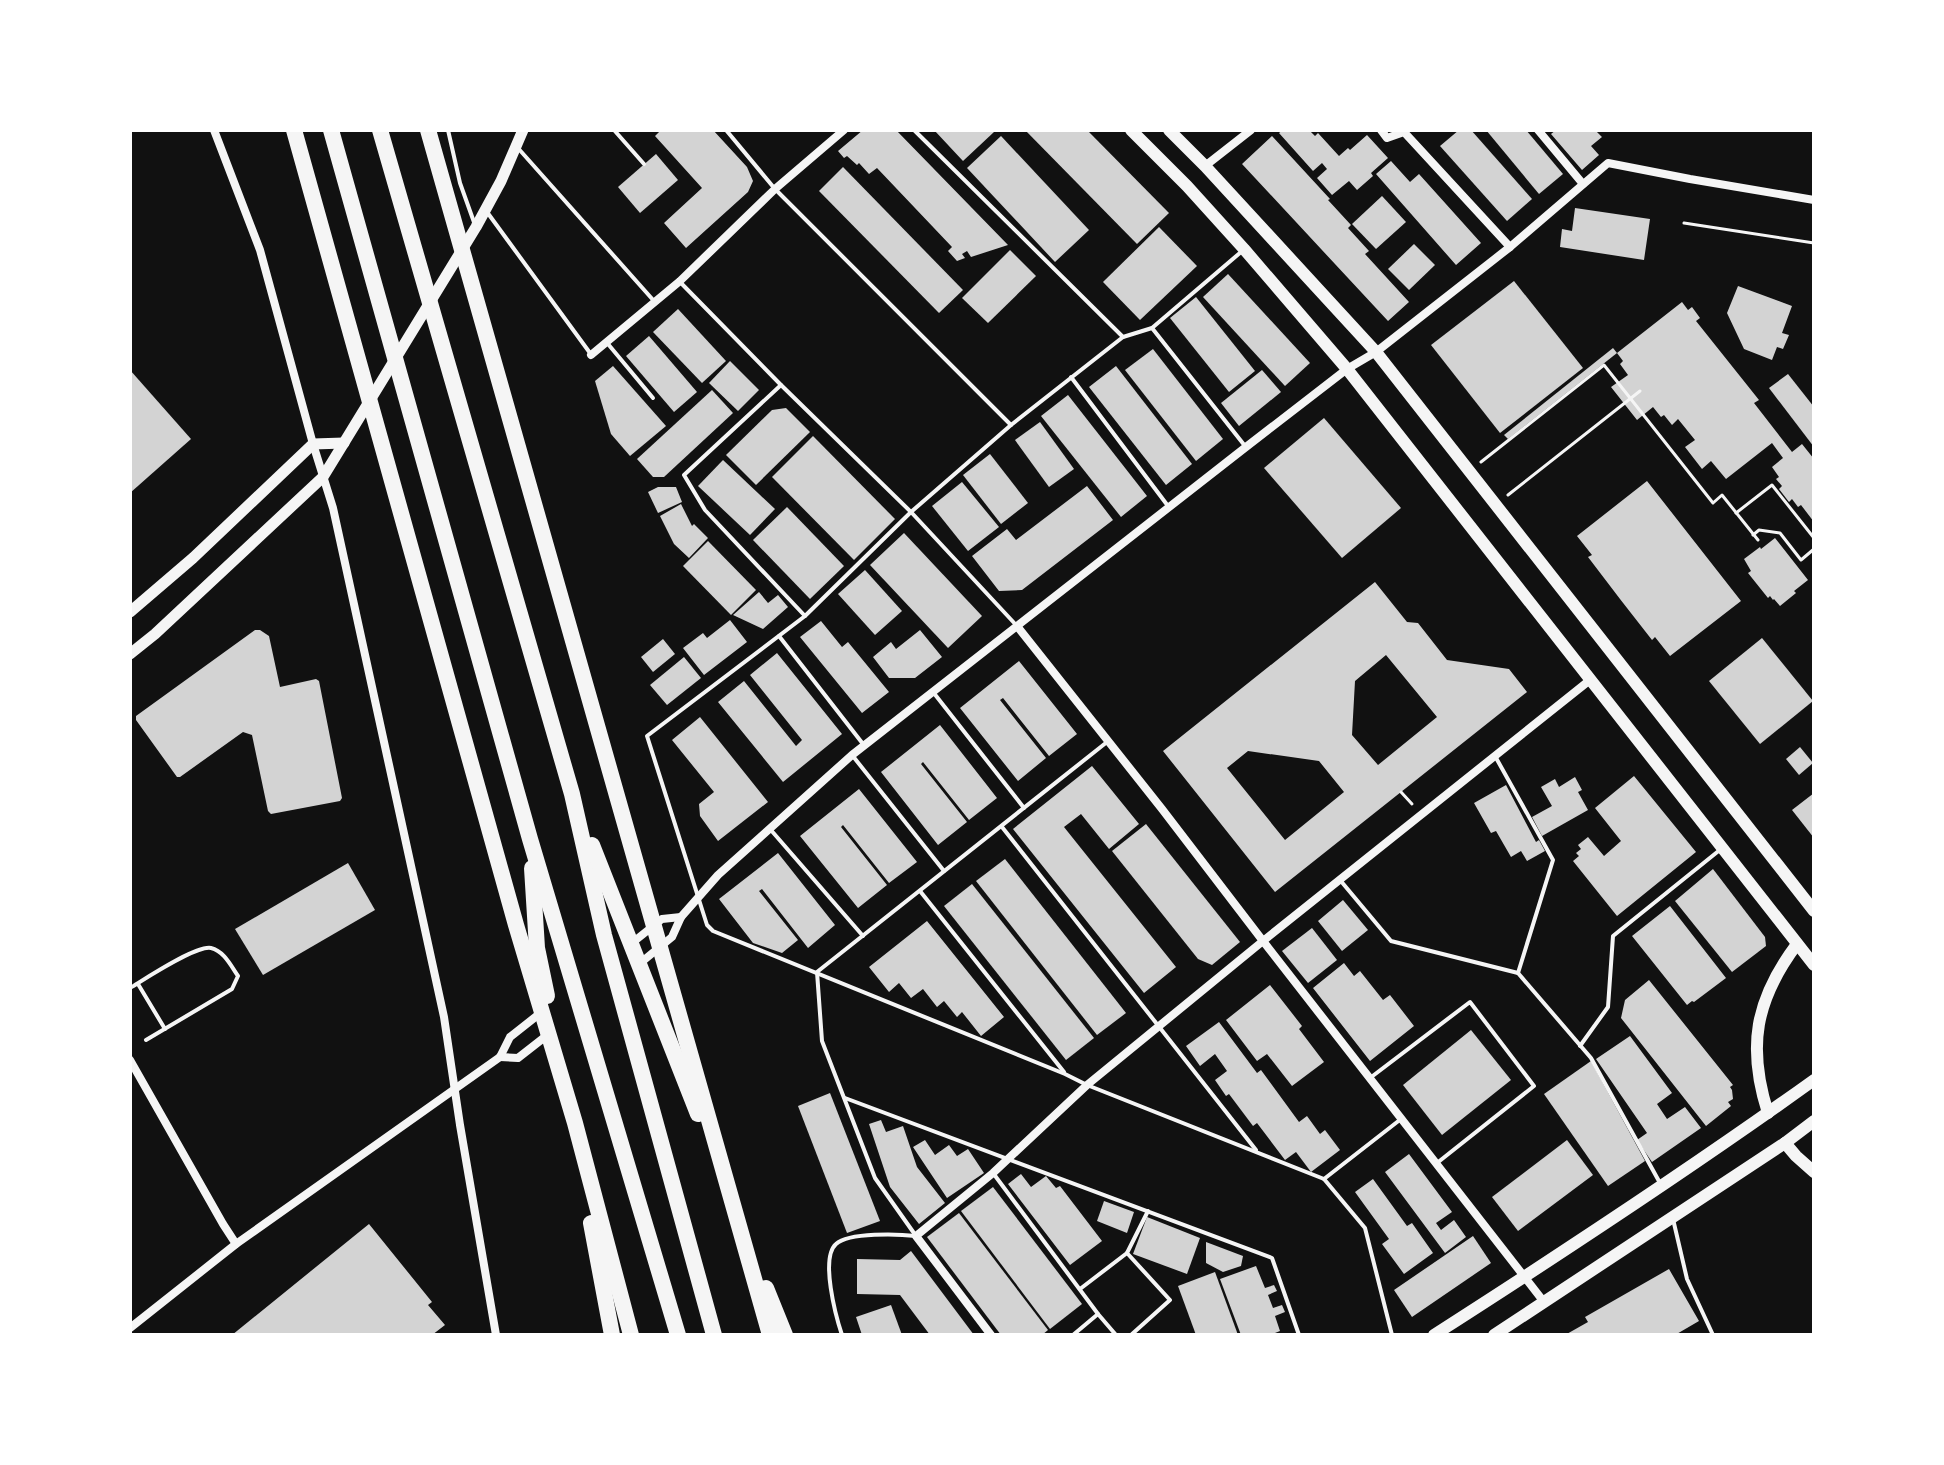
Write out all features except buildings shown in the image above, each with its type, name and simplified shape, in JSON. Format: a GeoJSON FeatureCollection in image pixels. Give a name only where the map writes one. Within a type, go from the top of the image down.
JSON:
{"type":"FeatureCollection","features":[{"type":"Feature","properties":{"kind":"highway"},"geometry":{"type":"LineString","coordinates":[[294,130],[516,925],[575,1123],[631,1335]]}},
{"type":"Feature","properties":{"kind":"highway"},"geometry":{"type":"LineString","coordinates":[[331,130],[530,839],[678,1335]]}},
{"type":"Feature","properties":{"kind":"highway"},"geometry":{"type":"LineString","coordinates":[[380,130],[572,794],[604,935],[714,1335]]}},
{"type":"Feature","properties":{"kind":"highway"},"geometry":{"type":"LineString","coordinates":[[428,130],[770,1335]]}},
{"type":"Feature","properties":{"kind":"highway"},"geometry":{"type":"LineString","coordinates":[[572,794],[785,1335]]}},
{"type":"Feature","properties":{"kind":"highway"},"geometry":{"type":"LineString","coordinates":[[530,839],[537,948],[612,1335]]}},
{"type":"Feature","properties":{"kind":"main road"},"geometry":{"type":"LineString","coordinates":[[1131,130],[1244,249],[1347,369],[1814,965]]}},
{"type":"Feature","properties":{"kind":"main road"},"geometry":{"type":"LineString","coordinates":[[1169,130],[1376,352],[1814,911]]}},
{"type":"Feature","properties":{"kind":"main road"},"geometry":{"type":"LineString","coordinates":[[1768,1113],[1757,1063],[1761,1012],[1769,987],[1797,944]]}},
{"type":"Feature","properties":{"kind":"main road"},"geometry":{"type":"LineString","coordinates":[[1434,1335],[1814,1080]]}},
{"type":"Feature","properties":{"kind":"main road"},"geometry":{"type":"LineString","coordinates":[[1494,1335],[1814,1121]]}},
{"type":"Feature","properties":{"kind":"main road"},"geometry":{"type":"LineString","coordinates":[[1785,1143],[1814,1172]]}},
{"type":"Feature","properties":{"kind":"street"},"geometry":{"type":"LineString","coordinates":[[214,130],[260,250],[333,508],[444,1017],[496,1335]]}},
{"type":"Feature","properties":{"kind":"street"},"geometry":{"type":"LineString","coordinates":[[130,654],[185,607],[323,477],[476,227],[501,181],[523,130]]}},
{"type":"Feature","properties":{"kind":"street"},"geometry":{"type":"LineString","coordinates":[[591,355],[680,281],[775,189],[844,130]]}},
{"type":"Feature","properties":{"kind":"street"},"geometry":{"type":"LineString","coordinates":[[1205,166],[1251,130]]}},
{"type":"Feature","properties":{"kind":"street"},"geometry":{"type":"LineString","coordinates":[[1381,130],[1387,138],[1404,132],[1510,247]]}},
{"type":"Feature","properties":{"kind":"street"},"geometry":{"type":"LineString","coordinates":[[1538,130],[1583,184]]}},
{"type":"Feature","properties":{"kind":"street"},"geometry":{"type":"LineString","coordinates":[[644,960],[672,937],[681,917],[718,875],[852,755],[1347,369],[1376,352],[1510,247],[1608,163],[1814,200]]}},
{"type":"Feature","properties":{"kind":"street"},"geometry":{"type":"LineString","coordinates":[[130,612],[193,558],[313,444],[344,443]]}},
{"type":"Feature","properties":{"kind":"street"},"geometry":{"type":"LineString","coordinates":[[1017,626],[1544,1302]]}},
{"type":"Feature","properties":{"kind":"street"},"geometry":{"type":"LineString","coordinates":[[991,1335],[916,1236],[993,1173],[1087,1085],[1590,680]]}},
{"type":"Feature","properties":{"kind":"street"},"geometry":{"type":"LineString","coordinates":[[637,939],[662,919],[681,917]]}},
{"type":"Feature","properties":{"kind":"street"},"geometry":{"type":"LineString","coordinates":[[130,1328],[236,1244],[500,1057],[510,1037],[545,1010]]}},
{"type":"Feature","properties":{"kind":"street"},"geometry":{"type":"LineString","coordinates":[[500,1057],[518,1058],[552,1032]]}},
{"type":"Feature","properties":{"kind":"street"},"geometry":{"type":"LineString","coordinates":[[130,1060],[236,1244]]}},
{"type":"Feature","properties":{"kind":"lane"},"geometry":{"type":"LineString","coordinates":[[448,130],[460,183],[476,227]]}},
{"type":"Feature","properties":{"kind":"lane"},"geometry":{"type":"LineString","coordinates":[[614,130],[644,164]]}},
{"type":"Feature","properties":{"kind":"lane"},"geometry":{"type":"LineString","coordinates":[[726,130],[775,189],[1011,425]]}},
{"type":"Feature","properties":{"kind":"lane"},"geometry":{"type":"LineString","coordinates":[[914,130],[1123,337]]}},
{"type":"Feature","properties":{"kind":"lane"},"geometry":{"type":"LineString","coordinates":[[516,146],[654,301]]}},
{"type":"Feature","properties":{"kind":"lane"},"geometry":{"type":"LineString","coordinates":[[485,210],[591,355]]}},
{"type":"Feature","properties":{"kind":"lane"},"geometry":{"type":"LineString","coordinates":[[1244,249],[1152,328],[1123,337],[1011,425],[911,512],[805,616],[647,736],[707,925],[713,931],[1324,1179],[1365,1228],[1392,1335]]}},
{"type":"Feature","properties":{"kind":"lane"},"geometry":{"type":"LineString","coordinates":[[680,281],[911,512],[1017,626]]}},
{"type":"Feature","properties":{"kind":"lane"},"geometry":{"type":"LineString","coordinates":[[1152,328],[1246,447]]}},
{"type":"Feature","properties":{"kind":"lane"},"geometry":{"type":"LineString","coordinates":[[607,342],[653,398]]}},
{"type":"Feature","properties":{"kind":"lane"},"geometry":{"type":"LineString","coordinates":[[1071,377],[1169,507]]}},
{"type":"Feature","properties":{"kind":"lane"},"geometry":{"type":"LineString","coordinates":[[781,385],[684,475],[705,510],[805,616]]}},
{"type":"Feature","properties":{"kind":"lane"},"geometry":{"type":"LineString","coordinates":[[779,636],[864,746]]}},
{"type":"Feature","properties":{"kind":"lane"},"geometry":{"type":"LineString","coordinates":[[933,692],[1024,808]]}},
{"type":"Feature","properties":{"kind":"lane"},"geometry":{"type":"LineString","coordinates":[[817,972],[1109,741]]}},
{"type":"Feature","properties":{"kind":"lane"},"geometry":{"type":"LineString","coordinates":[[852,755],[944,871]]}},
{"type":"Feature","properties":{"kind":"lane"},"geometry":{"type":"LineString","coordinates":[[1495,756],[1553,860],[1518,973]]}},
{"type":"Feature","properties":{"kind":"lane"},"geometry":{"type":"LineString","coordinates":[[1001,826],[1258,1152]]}},
{"type":"Feature","properties":{"kind":"lane"},"geometry":{"type":"LineString","coordinates":[[770,828],[863,936]]}},
{"type":"Feature","properties":{"kind":"lane"},"geometry":{"type":"LineString","coordinates":[[1580,1046],[1608,1007],[1613,936],[1722,848]]}},
{"type":"Feature","properties":{"kind":"lane"},"geometry":{"type":"LineString","coordinates":[[1340,880],[1391,941],[1518,973],[1591,1058],[1661,1185]]}},
{"type":"Feature","properties":{"kind":"lane"},"geometry":{"type":"LineString","coordinates":[[920,891],[1065,1074]]}},
{"type":"Feature","properties":{"kind":"lane"},"geometry":{"type":"LineString","coordinates":[[130,988],[197,949],[211,948],[225,956],[238,976],[232,989],[146,1040]]}},
{"type":"Feature","properties":{"kind":"lane"},"geometry":{"type":"LineString","coordinates":[[817,972],[822,1041],[875,1178],[916,1236]]}},
{"type":"Feature","properties":{"kind":"lane"},"geometry":{"type":"LineString","coordinates":[[138,984],[165,1029]]}},
{"type":"Feature","properties":{"kind":"lane"},"geometry":{"type":"LineString","coordinates":[[1370,1078],[1470,1002],[1534,1086],[1437,1163]]}},
{"type":"Feature","properties":{"kind":"lane"},"geometry":{"type":"LineString","coordinates":[[844,1098],[1272,1258],[1299,1335]]}},
{"type":"Feature","properties":{"kind":"lane"},"geometry":{"type":"LineString","coordinates":[[1324,1179],[1402,1118]]}},
{"type":"Feature","properties":{"kind":"lane"},"geometry":{"type":"LineString","coordinates":[[993,1173],[1116,1335]]}},
{"type":"Feature","properties":{"kind":"lane"},"geometry":{"type":"LineString","coordinates":[[1080,1289],[1127,1253],[1148,1211]]}},
{"type":"Feature","properties":{"kind":"lane"},"geometry":{"type":"LineString","coordinates":[[1672,1216],[1687,1279],[1713,1335]]}},
{"type":"Feature","properties":{"kind":"lane"},"geometry":{"type":"LineString","coordinates":[[842,1335],[833,1308],[830,1252],[837,1243],[848,1238],[893,1233],[916,1236]]}},
{"type":"Feature","properties":{"kind":"lane"},"geometry":{"type":"LineString","coordinates":[[1127,1253],[1170,1300],[1131,1335]]}},
{"type":"Feature","properties":{"kind":"lane"},"geometry":{"type":"LineString","coordinates":[[1073,1335],[1098,1314]]}},
{"type":"Feature","properties":{"kind":"path"},"geometry":{"type":"LineString","coordinates":[[1684,223],[1814,243]]}},
{"type":"Feature","properties":{"kind":"path"},"geometry":{"type":"LineString","coordinates":[[1469,471],[1604,365],[1713,503],[1722,495],[1758,540]]}},
{"type":"Feature","properties":{"kind":"path"},"geometry":{"type":"LineString","coordinates":[[1495,505],[1640,391]]}},
{"type":"Feature","properties":{"kind":"path"},"geometry":{"type":"LineString","coordinates":[[1736,513],[1772,485],[1814,538]]}},
{"type":"Feature","properties":{"kind":"path"},"geometry":{"type":"LineString","coordinates":[[1753,535],[1759,530],[1780,533],[1801,560],[1814,549]]}}]}
